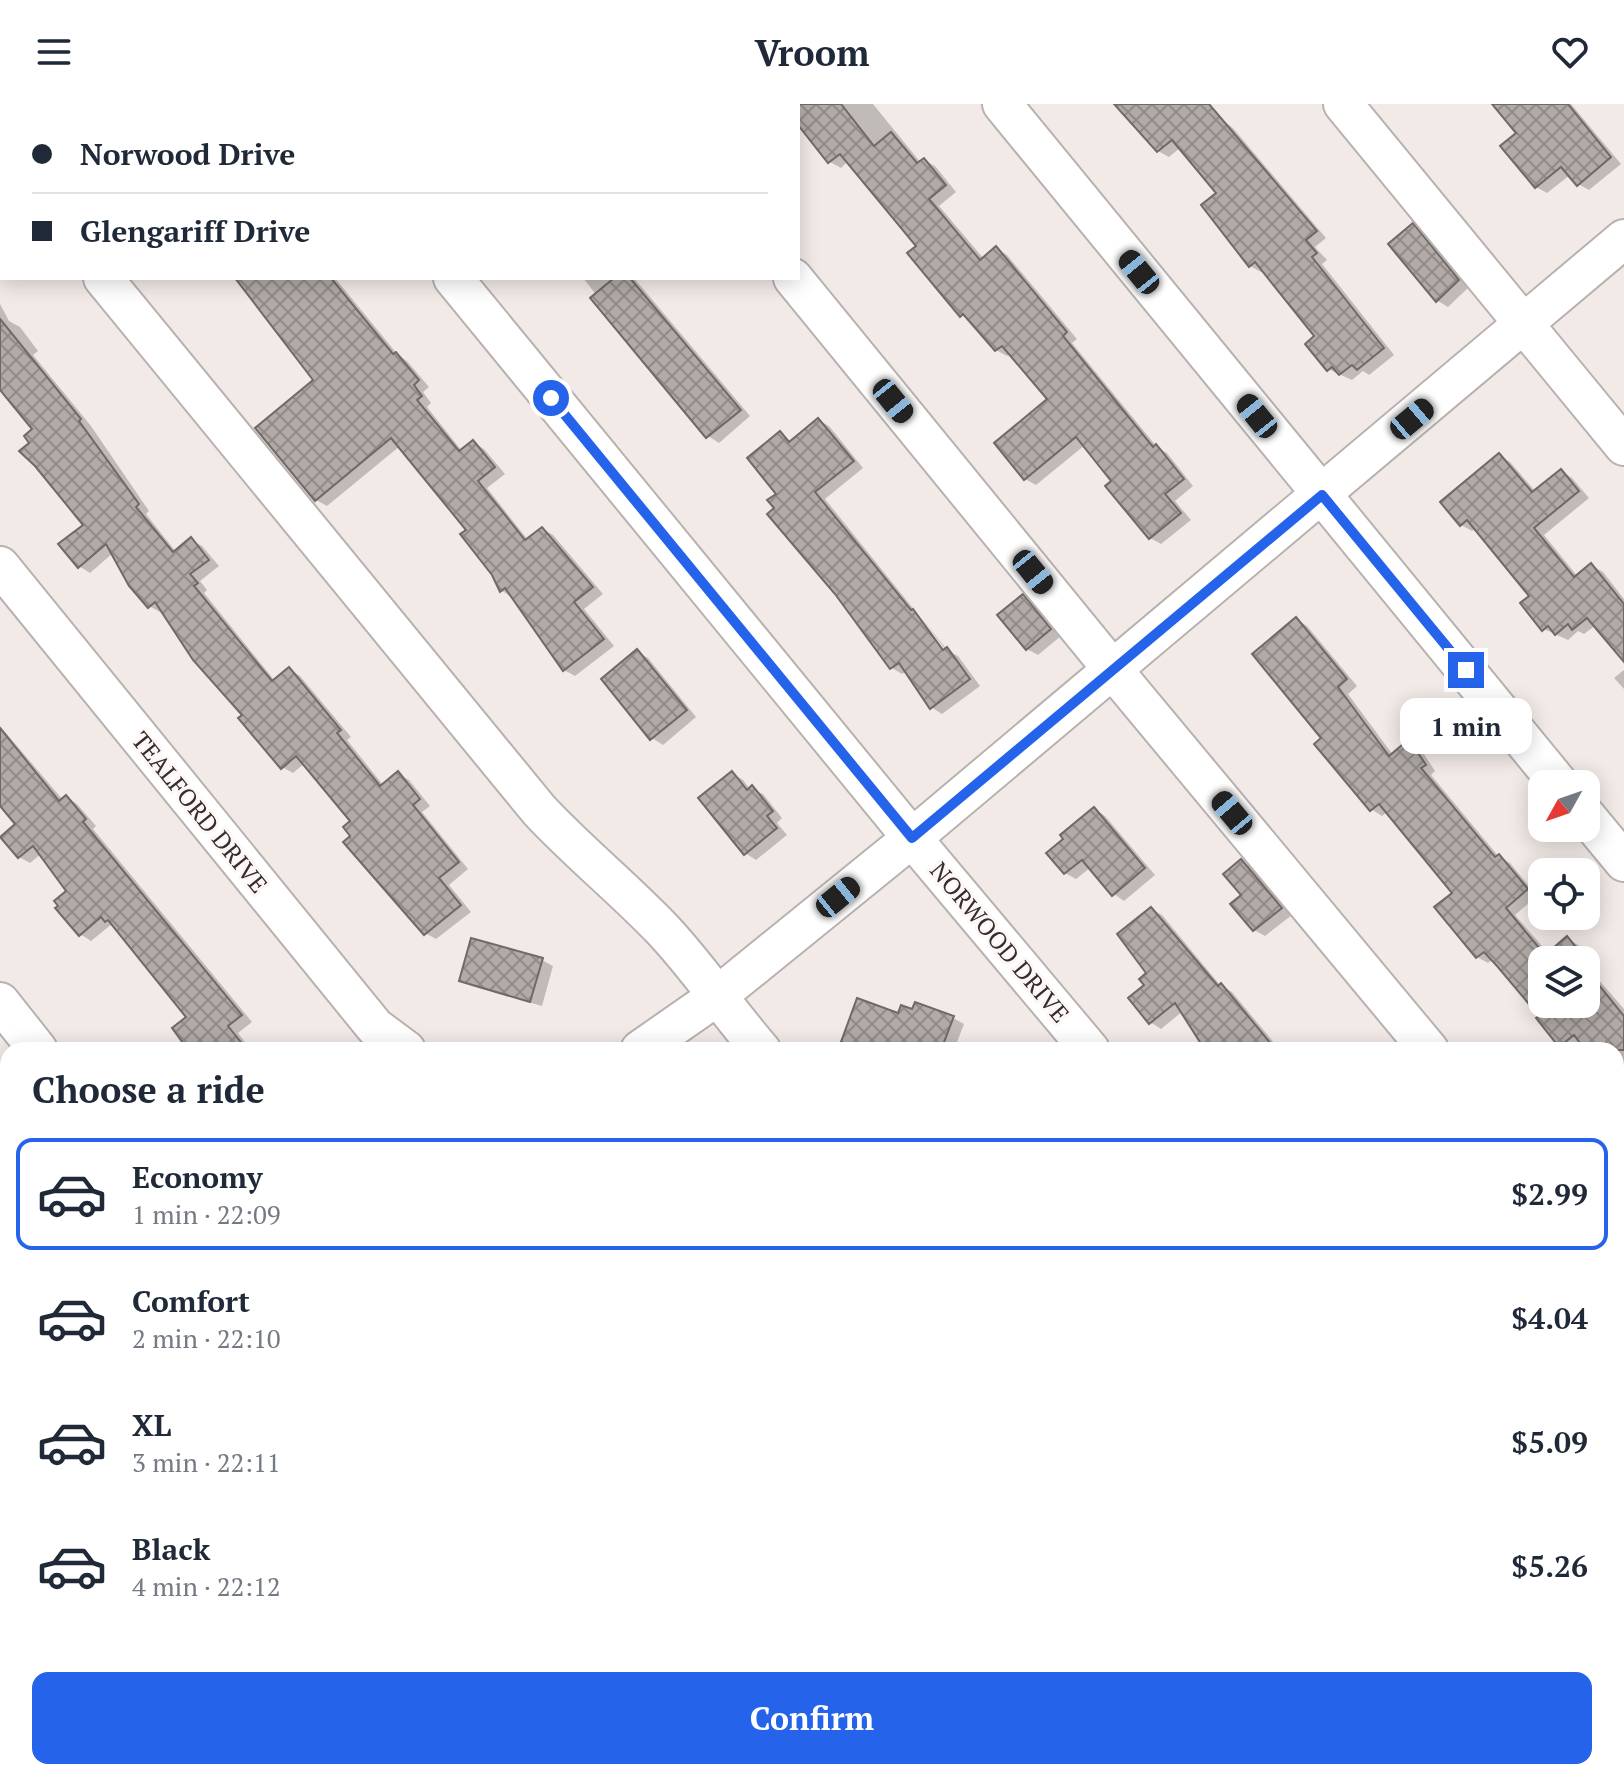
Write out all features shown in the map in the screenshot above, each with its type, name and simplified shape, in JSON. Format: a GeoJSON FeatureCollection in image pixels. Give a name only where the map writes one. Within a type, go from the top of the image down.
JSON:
{"type":"FeatureCollection","features":[{"type":"Feature","properties":{"kind":"street"},"geometry":{"type":"LineString","coordinates":[[1002,104],[1548,770]]}},
{"type":"Feature","properties":{"kind":"street"},"geometry":{"type":"LineString","coordinates":[[1343,104],[1624,446]]}},
{"type":"Feature","properties":{"kind":"street"},"geometry":{"type":"LineString","coordinates":[[651,1042],[716,997],[912,838],[1624,239]]}},
{"type":"Feature","properties":{"kind":"street"},"geometry":{"type":"LineString","coordinates":[[105,280],[539,810],[576,850],[665,932],[754,1042]]}},
{"type":"Feature","properties":{"kind":"street","name":"NORWOOD DRIVE"},"geometry":{"type":"LineString","coordinates":[[455,280],[1083,1042]]}},
{"type":"Feature","properties":{"kind":"street"},"geometry":{"type":"LineString","coordinates":[[795,280],[1422,1042]]}},
{"type":"Feature","properties":{"kind":"street","name":"TEALFORD DRIVE"},"geometry":{"type":"LineString","coordinates":[[0,566],[375,1027],[395,1042]]}},
{"type":"Feature","properties":{"kind":"street"},"geometry":{"type":"LineString","coordinates":[[1600,833],[1624,862]]}},
{"type":"Feature","properties":{"kind":"street"},"geometry":{"type":"LineString","coordinates":[[0,1002],[32,1042]]}},
{"type":"Feature","properties":{"kind":"building"},"geometry":{"type":"Polygon","coordinates":[[[800,104],[841,104],[874,146],[891,132],[917,163],[924,158],[946,185],[929,199],[980,260],[996,246],[1067,332],[1063,336],[1153,447],[1156,444],[1184,479],[1165,494],[1181,513],[1149,539],[1105,486],[1111,481],[1076,437],[1024,480],[994,443],[1047,399],[1002,346],[995,351],[963,314],[960,317],[907,253],[916,246],[840,154],[828,163],[800,128],[800,104]]]}},
{"type":"Feature","properties":{"kind":"building"},"geometry":{"type":"Polygon","coordinates":[[[1114,104],[1209,104],[1317,231],[1306,240],[1317,253],[1312,257],[1384,348],[1357,370],[1352,365],[1339,375],[1332,367],[1327,371],[1305,344],[1314,336],[1255,262],[1249,267],[1201,205],[1216,193],[1172,140],[1157,152],[1114,104]]]}},
{"type":"Feature","properties":{"kind":"building"},"geometry":{"type":"Polygon","coordinates":[[[1492,104],[1568,104],[1611,157],[1577,186],[1561,167],[1535,188],[1500,146],[1516,133],[1492,104]]]}},
{"type":"Feature","properties":{"kind":"building"},"geometry":{"type":"Polygon","coordinates":[[[1413,223],[1459,280],[1436,302],[1388,244],[1413,223]]]}},
{"type":"Feature","properties":{"kind":"building"},"geometry":{"type":"Polygon","coordinates":[[[237,280],[333,280],[393,354],[396,352],[419,380],[414,385],[422,396],[417,400],[459,451],[473,440],[495,467],[478,481],[525,540],[542,527],[593,587],[574,602],[604,639],[563,671],[505,588],[500,592],[492,575],[460,534],[466,530],[391,438],[315,501],[255,428],[313,380],[237,280]]]}},
{"type":"Feature","properties":{"kind":"building"},"geometry":{"type":"Polygon","coordinates":[[[612,280],[632,280],[741,410],[706,438],[590,298],[612,280]]]}},
{"type":"Feature","properties":{"kind":"building"},"geometry":{"type":"Polygon","coordinates":[[[0,319],[81,419],[79,421],[139,504],[136,507],[173,552],[191,537],[209,560],[190,574],[198,583],[194,586],[272,681],[289,667],[341,730],[337,733],[380,786],[398,771],[420,799],[413,805],[459,862],[439,878],[461,905],[424,935],[343,842],[350,836],[343,827],[350,821],[296,756],[281,769],[238,718],[242,715],[193,660],[155,602],[148,608],[129,586],[106,544],[78,568],[58,544],[83,525],[19,451],[29,443],[24,436],[32,429],[0,390],[0,319]]]}},
{"type":"Feature","properties":{"kind":"building"},"geometry":{"type":"Polygon","coordinates":[[[818,418],[854,461],[815,492],[913,609],[943,650],[947,647],[970,679],[930,709],[899,663],[890,669],[835,594],[767,514],[774,508],[767,500],[776,494],[747,458],[780,431],[789,442],[818,418]]]}},
{"type":"Feature","properties":{"kind":"building"},"geometry":{"type":"Polygon","coordinates":[[[1499,453],[1532,492],[1561,469],[1579,491],[1534,528],[1574,577],[1591,563],[1624,604],[1624,662],[1587,618],[1572,630],[1568,624],[1555,635],[1548,626],[1542,631],[1520,603],[1529,596],[1467,520],[1460,526],[1440,502],[1499,453]]]}},
{"type":"Feature","properties":{"kind":"building"},"geometry":{"type":"Polygon","coordinates":[[[1023,594],[1051,629],[1026,650],[997,615],[1023,594]]]}},
{"type":"Feature","properties":{"kind":"building"},"geometry":{"type":"Polygon","coordinates":[[[1296,617],[1347,679],[1338,687],[1389,756],[1409,739],[1426,765],[1421,768],[1495,857],[1499,854],[1528,889],[1506,908],[1538,946],[1528,946],[1528,1003],[1484,952],[1476,958],[1434,907],[1452,893],[1379,804],[1370,811],[1314,744],[1321,738],[1252,654],[1296,617]]]}},
{"type":"Feature","properties":{"kind":"building"},"geometry":{"type":"Polygon","coordinates":[[[637,649],[687,710],[650,740],[601,679],[637,649]]]}},
{"type":"Feature","properties":{"kind":"building"},"geometry":{"type":"Polygon","coordinates":[[[0,728],[59,801],[66,795],[86,819],[83,822],[242,1015],[228,1026],[241,1042],[182,1042],[172,1028],[186,1017],[108,920],[105,922],[101,917],[79,936],[55,908],[58,906],[54,901],[66,891],[33,846],[18,858],[0,837],[15,824],[0,806],[0,728]]]}},
{"type":"Feature","properties":{"kind":"building"},"geometry":{"type":"Polygon","coordinates":[[[732,771],[747,790],[752,785],[773,811],[767,816],[777,828],[744,855],[698,798],[732,771]]]}},
{"type":"Feature","properties":{"kind":"building"},"geometry":{"type":"Polygon","coordinates":[[[1094,807],[1145,868],[1112,896],[1082,860],[1064,874],[1046,853],[1063,839],[1060,835],[1094,807]]]}},
{"type":"Feature","properties":{"kind":"building"},"geometry":{"type":"Polygon","coordinates":[[[1241,859],[1282,908],[1253,931],[1230,904],[1241,895],[1223,874],[1241,859]]]}},
{"type":"Feature","properties":{"kind":"building"},"geometry":{"type":"Polygon","coordinates":[[[1151,907],[1218,986],[1221,983],[1269,1042],[1200,1042],[1175,1003],[1149,1024],[1128,998],[1144,985],[1139,979],[1146,973],[1117,934],[1151,907]]]}},
{"type":"Feature","properties":{"kind":"building"},"geometry":{"type":"Polygon","coordinates":[[[1567,936],[1575,946],[1555,946],[1567,936]]]}},
{"type":"Feature","properties":{"kind":"building"},"geometry":{"type":"Polygon","coordinates":[[[471,938],[543,958],[530,1002],[459,981],[471,938]]]}},
{"type":"Feature","properties":{"kind":"building"},"geometry":{"type":"Polygon","coordinates":[[[1600,986],[1624,1016],[1624,1042],[1579,1042],[1574,1035],[1565,1042],[1555,1042],[1536,1018],[1600,1018],[1600,986]]]}},
{"type":"Feature","properties":{"kind":"building"},"geometry":{"type":"Polygon","coordinates":[[[857,998],[898,1013],[901,1005],[912,1009],[915,1002],[954,1016],[944,1042],[841,1042],[857,998]]]}},
{"type":"Feature","properties":{"kind":"route"},"geometry":{"type":"LineString","coordinates":[[551,398],[912,838],[1322,495],[1466,670]]}}]}
